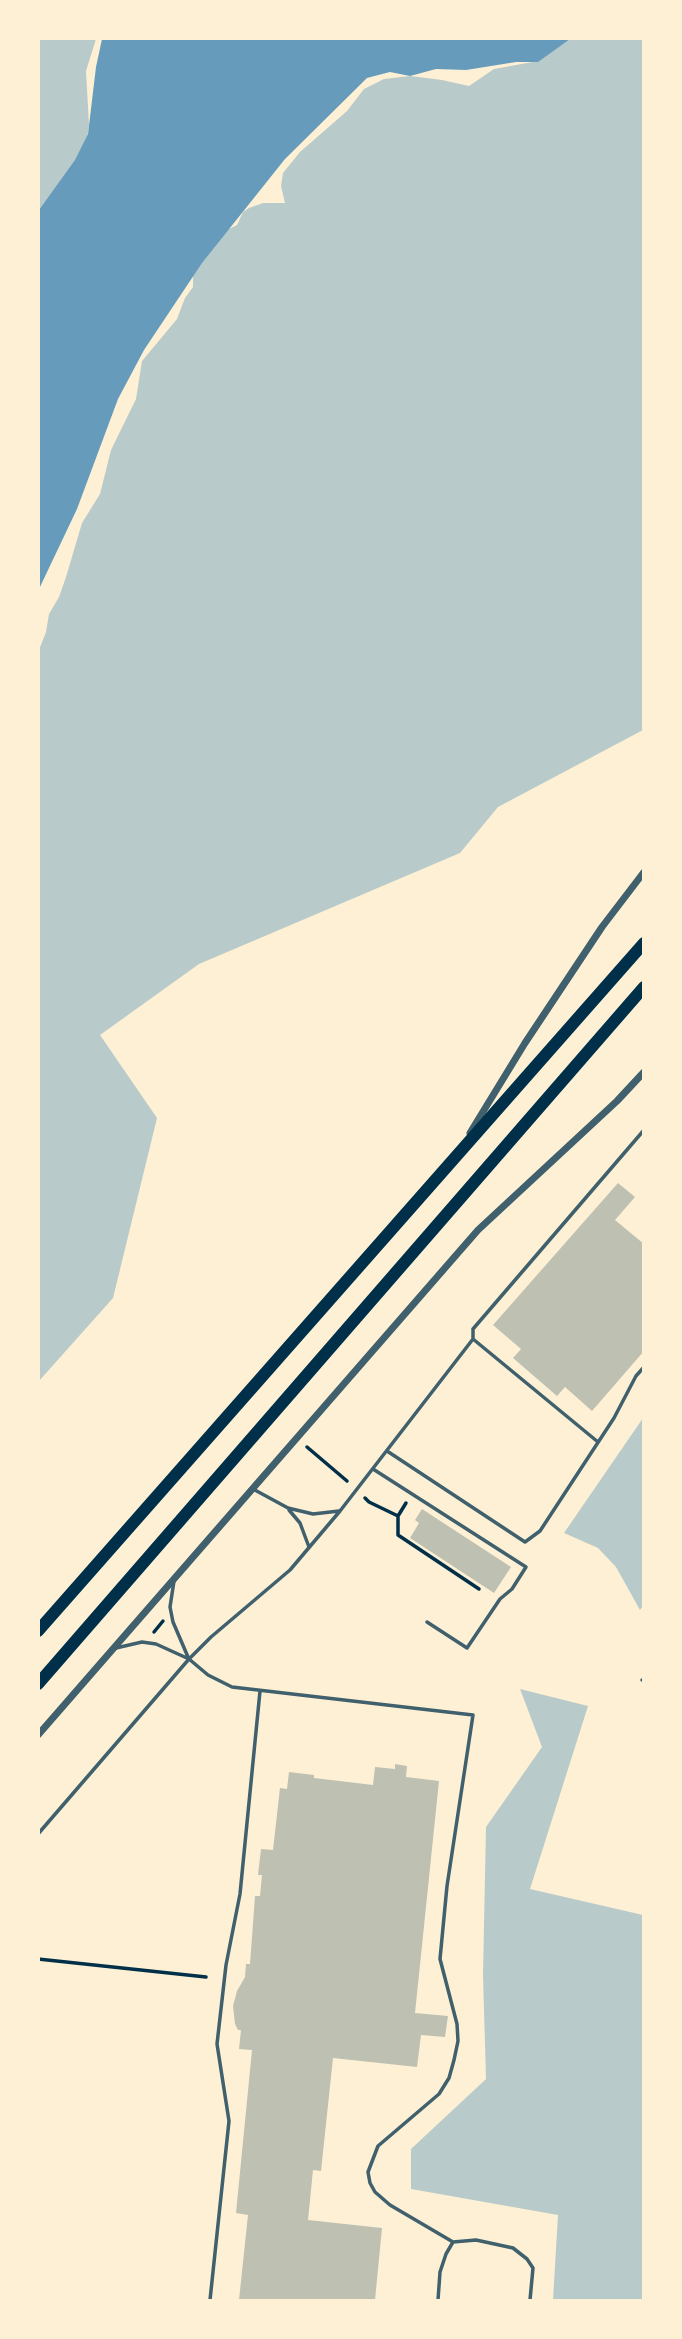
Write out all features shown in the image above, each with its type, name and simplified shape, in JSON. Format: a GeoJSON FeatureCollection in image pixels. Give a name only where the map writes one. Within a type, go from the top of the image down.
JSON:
{"type":"FeatureCollection","features":[{"type":"Feature","properties":{"kind":"highway"},"geometry":{"type":"LineString","coordinates":[[38,1631],[643,943]]}},
{"type":"Feature","properties":{"kind":"highway"},"geometry":{"type":"LineString","coordinates":[[38,1684],[643,986]]}},
{"type":"Feature","properties":{"kind":"street"},"geometry":{"type":"LineString","coordinates":[[458,1154],[525,1043],[643,872]]}},
{"type":"Feature","properties":{"kind":"street"},"geometry":{"type":"LineString","coordinates":[[631,888],[643,878]]}},
{"type":"Feature","properties":{"kind":"street"},"geometry":{"type":"LineString","coordinates":[[38,1735],[478,1230],[617,1101],[643,1072]]}},
{"type":"Feature","properties":{"kind":"lane"},"geometry":{"type":"LineString","coordinates":[[38,1834],[189,1659],[284,1576],[340,1511],[473,1339],[473,1329],[481,1318],[643,1130]]}},
{"type":"Feature","properties":{"kind":"lane"},"geometry":{"type":"LineString","coordinates":[[473,1339],[598,1442]]}},
{"type":"Feature","properties":{"kind":"lane"},"geometry":{"type":"LineString","coordinates":[[387,1451],[525,1542],[540,1531],[643,1367]]}},
{"type":"Feature","properties":{"kind":"lane"},"geometry":{"type":"LineString","coordinates":[[373,1469],[526,1567],[512,1589],[500,1599],[467,1648],[427,1622]]}},
{"type":"Feature","properties":{"kind":"lane"},"geometry":{"type":"LineString","coordinates":[[253,1489],[288,1508],[313,1514],[340,1511]]}},
{"type":"Feature","properties":{"kind":"lane"},"geometry":{"type":"LineString","coordinates":[[288,1508],[300,1523],[309,1547]]}},
{"type":"Feature","properties":{"kind":"lane"},"geometry":{"type":"LineString","coordinates":[[175,1578],[170,1607],[173,1622],[189,1659]]}},
{"type":"Feature","properties":{"kind":"lane"},"geometry":{"type":"LineString","coordinates":[[114,1648],[144,1642],[163,1647],[189,1659],[219,1682],[260,1691],[473,1714],[447,1886],[440,1959],[457,2024],[458,2041],[454,2060],[449,2078],[439,2094],[377,2146],[368,2172],[375,2192],[390,2205],[453,2242],[476,2240],[513,2248],[527,2259],[533,2268],[530,2301]]}},
{"type":"Feature","properties":{"kind":"lane"},"geometry":{"type":"LineString","coordinates":[[210,2301],[229,2121],[217,2044],[226,1965],[240,1894],[260,1691]]}},
{"type":"Feature","properties":{"kind":"lane"},"geometry":{"type":"LineString","coordinates":[[438,2301],[440,2272],[453,2242]]}},
{"type":"Feature","properties":{"kind":"path"},"geometry":{"type":"LineString","coordinates":[[307,1447],[347,1481]]}},
{"type":"Feature","properties":{"kind":"path"},"geometry":{"type":"LineString","coordinates":[[366,1498],[398,1516]]}},
{"type":"Feature","properties":{"kind":"path"},"geometry":{"type":"LineString","coordinates":[[408,1500],[398,1516],[397,1535],[479,1589]]}},
{"type":"Feature","properties":{"kind":"path"},"geometry":{"type":"LineString","coordinates":[[154,1632],[163,1621]]}},
{"type":"Feature","properties":{"kind":"path"},"geometry":{"type":"LineString","coordinates":[[38,1959],[206,1977]]}},
{"type":"Feature","properties":{"kind":"shaded area"},"geometry":{"type":"Polygon","coordinates":[[[39,39],[96,39],[86,71],[89,125],[86,146],[39,216],[39,39]]]}},
{"type":"Feature","properties":{"kind":"shaded area"},"geometry":{"type":"Polygon","coordinates":[[[561,39],[643,39],[643,730],[498,807],[460,853],[199,964],[100,1035],[157,1118],[113,1298],[39,1381],[39,650],[49,614],[66,577],[82,523],[100,494],[111,450],[136,399],[142,361],[177,319],[185,298],[193,287],[193,270],[219,234],[237,225],[243,212],[249,208],[263,203],[285,203],[281,186],[283,173],[300,152],[347,111],[364,89],[384,79],[410,76],[469,86],[494,69],[533,62],[561,39]]]}},
{"type":"Feature","properties":{"kind":"shaded area"},"geometry":{"type":"Polygon","coordinates":[[[643,1418],[644,1604],[640,1610],[616,1567],[598,1548],[564,1533],[643,1418]]]}},
{"type":"Feature","properties":{"kind":"shaded area"},"geometry":{"type":"Polygon","coordinates":[[[520,1689],[588,1706],[530,1889],[643,1915],[643,2300],[553,2300],[558,2215],[411,2189],[411,2149],[486,2079],[483,1975],[486,1827],[542,1747],[520,1689]]]}},
{"type":"Feature","properties":{"kind":"water"},"geometry":{"type":"Polygon","coordinates":[[[102,39],[570,39],[538,62],[516,62],[466,70],[436,69],[410,76],[390,72],[367,78],[285,159],[202,263],[144,350],[118,399],[77,509],[39,589],[39,210],[75,160],[88,134],[102,39]]]}},
{"type":"Feature","properties":{"kind":"building"},"geometry":{"type":"Polygon","coordinates":[[[618,1183],[635,1197],[615,1220],[644,1244],[644,1351],[592,1411],[565,1387],[557,1396],[513,1358],[521,1349],[493,1325],[618,1183]]]}},
{"type":"Feature","properties":{"kind":"building"},"geometry":{"type":"Polygon","coordinates":[[[422,1509],[511,1567],[494,1593],[410,1538],[419,1523],[415,1520],[422,1509]]]}},
{"type":"Feature","properties":{"kind":"building"},"geometry":{"type":"Polygon","coordinates":[[[395,1764],[407,1766],[406,1777],[439,1781],[415,2013],[448,2016],[445,2037],[421,2035],[417,2067],[333,2058],[321,2171],[313,2170],[308,2220],[382,2228],[375,2300],[239,2300],[248,2215],[236,2213],[252,2050],[239,2049],[241,2030],[238,2030],[235,2024],[233,2006],[245,1977],[246,1964],[250,1964],[255,1896],[260,1896],[262,1875],[258,1875],[261,1849],[273,1850],[280,1788],[287,1789],[289,1772],[314,1775],[314,1778],[373,1785],[375,1767],[395,1769],[395,1764]]]}}]}
